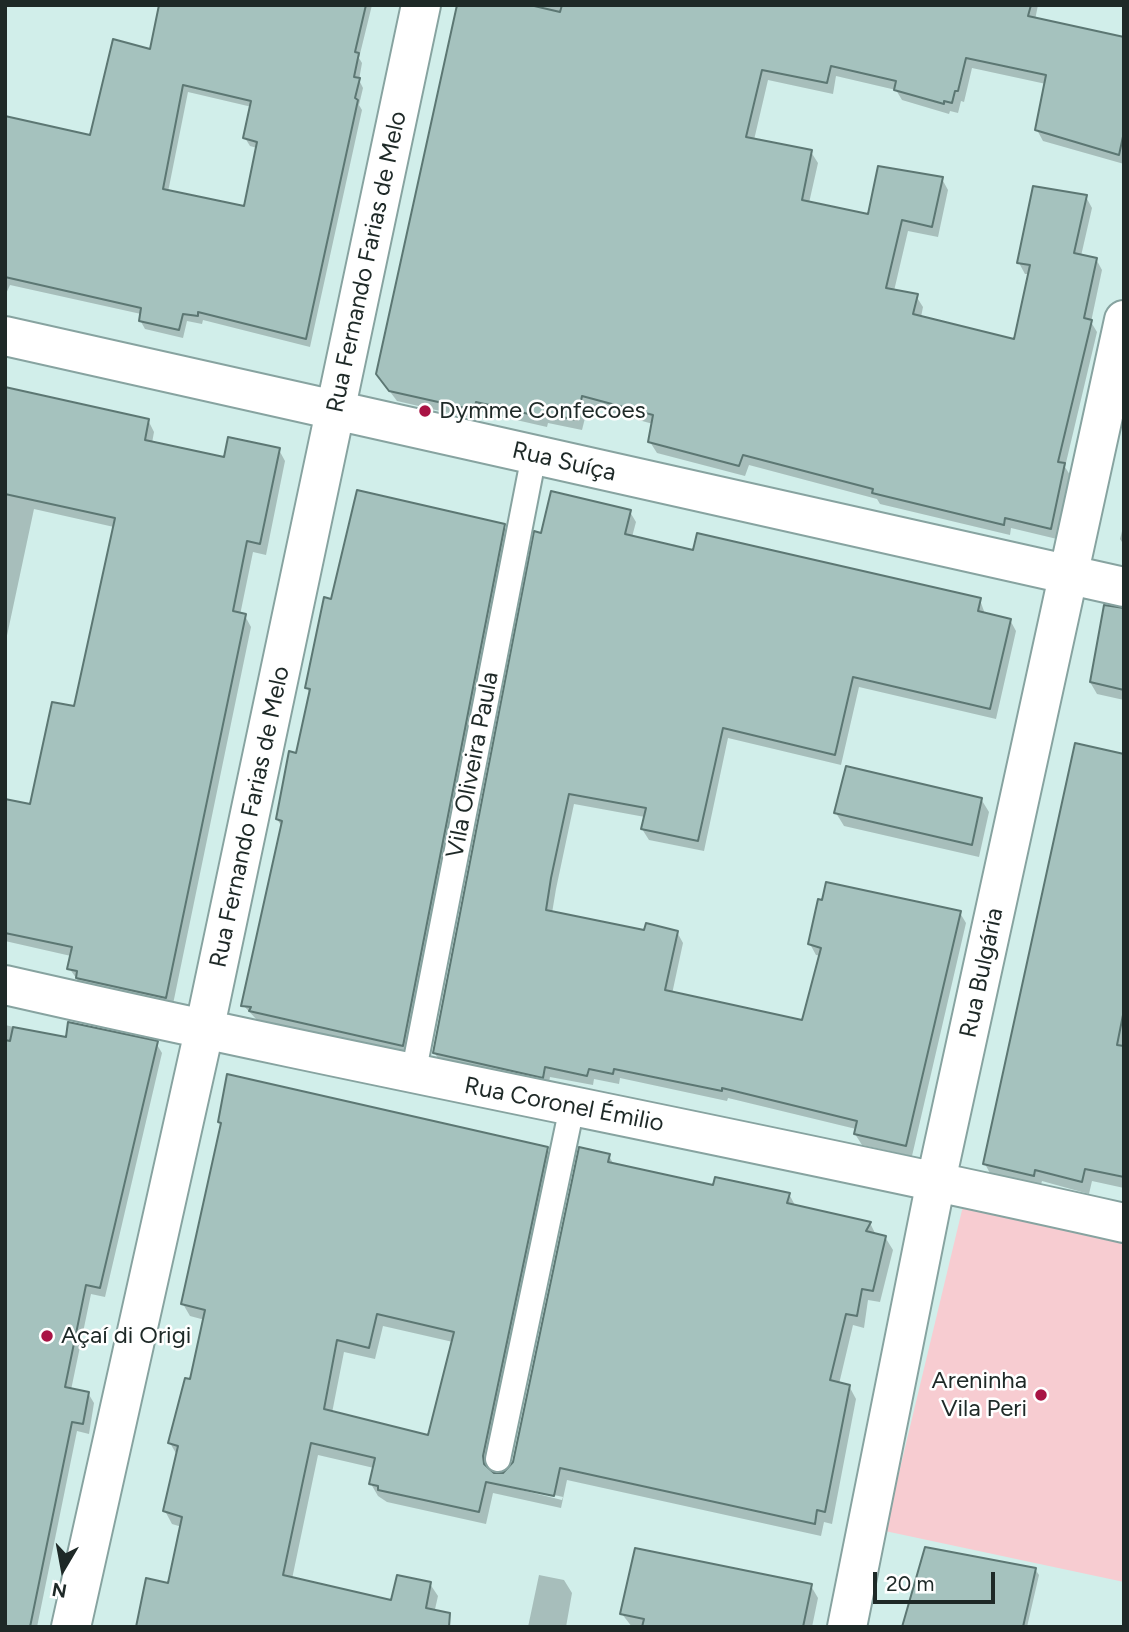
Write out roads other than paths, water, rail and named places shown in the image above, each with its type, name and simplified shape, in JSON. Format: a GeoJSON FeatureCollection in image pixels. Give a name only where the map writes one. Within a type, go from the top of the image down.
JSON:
{"type":"FeatureCollection","features":[{"type":"Feature","properties":{"kind":"street","name":"Rua Fernando Farias de Melo"},"geometry":{"type":"LineString","coordinates":[[72,1627],[204,1031],[421,5]]}},
{"type":"Feature","properties":{"kind":"street","name":"Rua Bulgária"},"geometry":{"type":"LineString","coordinates":[[846,1627],[936,1181],[1124,320]]}},
{"type":"Feature","properties":{"kind":"street","name":"Rua Suíça"},"geometry":{"type":"LineString","coordinates":[[5,336],[1124,587]]}},
{"type":"Feature","properties":{"kind":"street","name":"Rua Coronel Émilio"},"geometry":{"type":"LineString","coordinates":[[5,985],[204,1031],[936,1181],[1124,1223]]}},
{"type":"Feature","properties":{"kind":"lane","name":"Vila Oliveira Paula"},"geometry":{"type":"LineString","coordinates":[[413,1074],[534,455]]}},
{"type":"Feature","properties":{"kind":"lane"},"geometry":{"type":"LineString","coordinates":[[498,1459],[572,1107]]}},
{"type":"Feature","properties":{"kind":"place","name":"Dymme Confecoes"},"geometry":{"type":"Point","coordinates":[425,411]}},
{"type":"Feature","properties":{"kind":"place","name":"Açaí di Origi"},"geometry":{"type":"Point","coordinates":[47,1336]}},
{"type":"Feature","properties":{"kind":"place","name":"Areninha Vila Peri"},"geometry":{"type":"Point","coordinates":[1041,1395]}}]}
